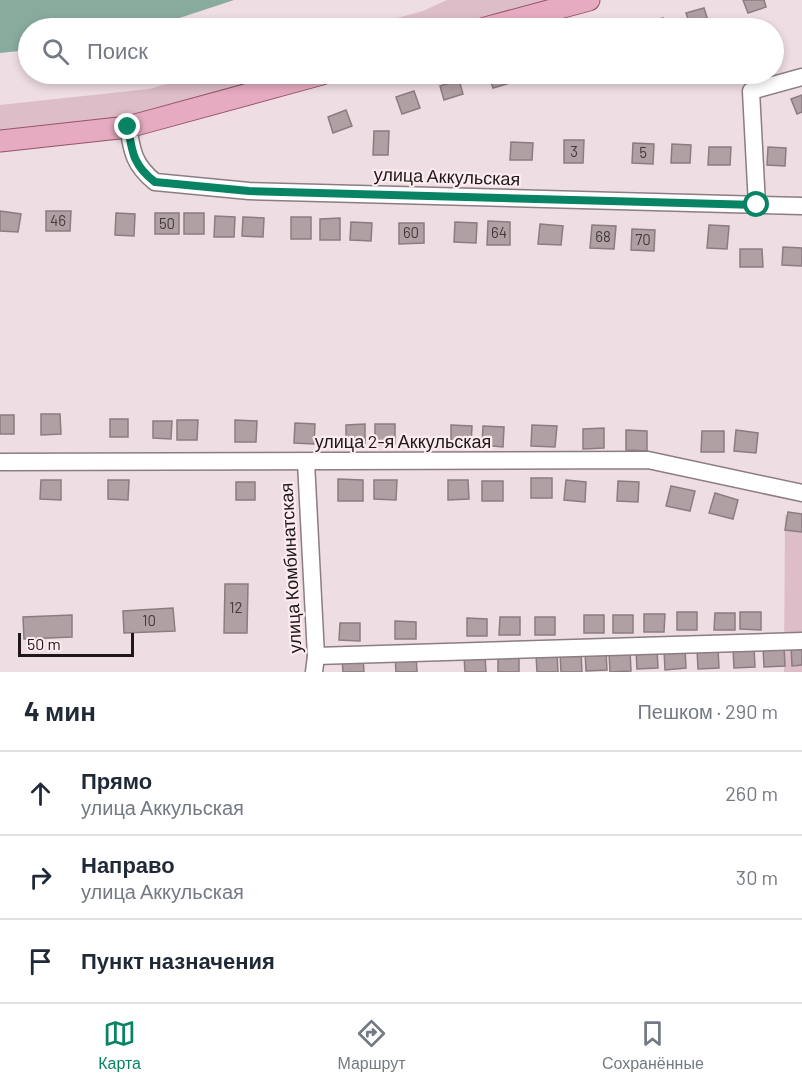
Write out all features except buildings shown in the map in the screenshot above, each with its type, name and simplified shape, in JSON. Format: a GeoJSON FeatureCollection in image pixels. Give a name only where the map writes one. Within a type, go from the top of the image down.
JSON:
{"type":"FeatureCollection","features":[{"type":"Feature","properties":{"kind":"main road"},"geometry":{"type":"LineString","coordinates":[[522,18],[589,0]]}},
{"type":"Feature","properties":{"kind":"main road"},"geometry":{"type":"LineString","coordinates":[[0,141],[128,127],[285,84]]}},
{"type":"Feature","properties":{"kind":"street"},"geometry":{"type":"LineString","coordinates":[[784,82],[802,77]]}},
{"type":"Feature","properties":{"kind":"street"},"geometry":{"type":"LineString","coordinates":[[757,205],[751,91],[776,84]]}},
{"type":"Feature","properties":{"kind":"street","name":"улица Аккульская"},"geometry":{"type":"LineString","coordinates":[[128,127],[133,157],[144,173],[155,182],[249,191],[802,206]]}},
{"type":"Feature","properties":{"kind":"street","name":"улица 2-я Аккульская"},"geometry":{"type":"LineString","coordinates":[[0,462],[648,460],[802,493]]}},
{"type":"Feature","properties":{"kind":"street","name":"улица Комбинатская"},"geometry":{"type":"LineString","coordinates":[[306,462],[315,664]]}},
{"type":"Feature","properties":{"kind":"street"},"geometry":{"type":"LineString","coordinates":[[315,664],[802,640]]}},
{"type":"Feature","properties":{"kind":"shaded area"},"geometry":{"type":"Polygon","coordinates":[[[0,0],[234,0],[179,18],[18,18],[18,51],[0,53],[0,0]]]}},
{"type":"Feature","properties":{"kind":"shaded area"},"geometry":{"type":"Polygon","coordinates":[[[447,0],[548,0],[486,18],[397,18],[423,11],[447,0]]]}},
{"type":"Feature","properties":{"kind":"shaded area"},"geometry":{"type":"Polygon","coordinates":[[[166,84],[264,84],[188,106],[0,142],[0,105],[149,89],[166,84]]]}},
{"type":"Feature","properties":{"kind":"shaded area"},"geometry":{"type":"Polygon","coordinates":[[[785,515],[802,515],[802,672],[784,672],[785,515]]]}},
{"type":"Feature","properties":{"kind":"route"},"geometry":{"type":"LineString","coordinates":[[128,127],[133,157],[144,173],[155,182],[249,191],[757,205]]}}]}
